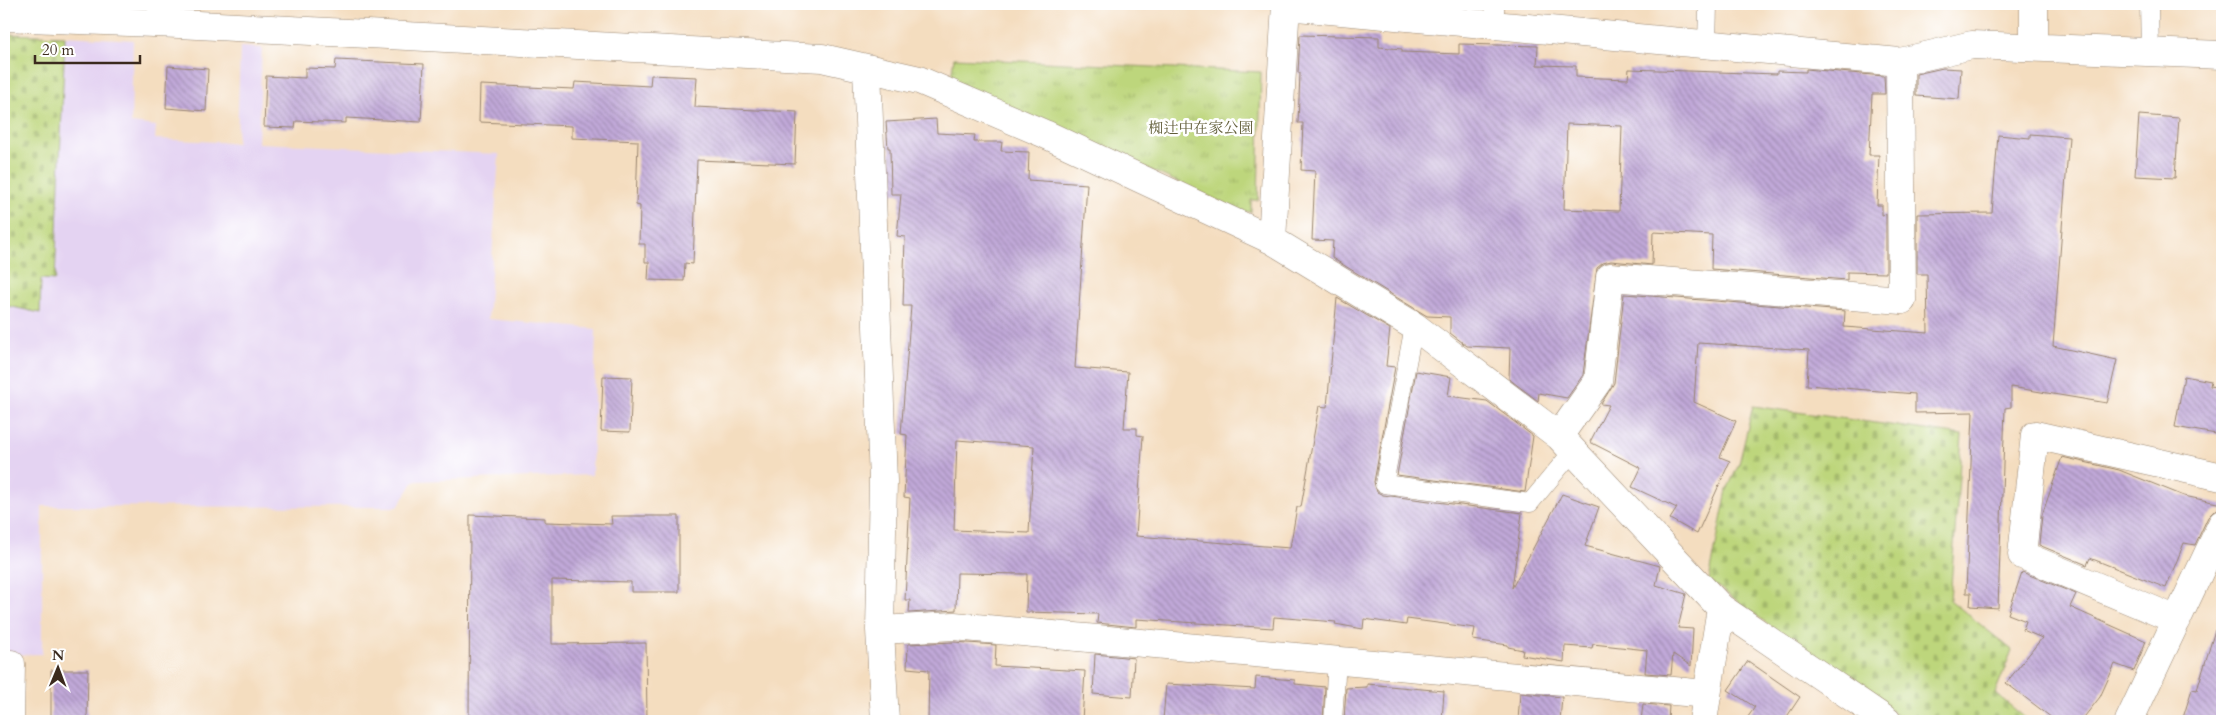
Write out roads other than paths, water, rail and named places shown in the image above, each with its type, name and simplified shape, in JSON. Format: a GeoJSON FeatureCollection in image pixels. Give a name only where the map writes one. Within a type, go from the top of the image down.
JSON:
{"type":"FeatureCollection","features":[{"type":"Feature","properties":{"kind":"street"},"geometry":{"type":"LineString","coordinates":[[2034,4],[2034,48]]}},
{"type":"Feature","properties":{"kind":"street"},"geometry":{"type":"LineString","coordinates":[[1272,240],[1286,5],[1495,14],[1707,46],[1900,62],[1972,45],[2222,55]]}},
{"type":"Feature","properties":{"kind":"street"},"geometry":{"type":"LineString","coordinates":[[4,17],[179,14],[822,58],[919,80],[1045,134],[1272,240],[1414,326],[1566,444],[1721,608],[1886,721]]}},
{"type":"Feature","properties":{"kind":"street"},"geometry":{"type":"LineString","coordinates":[[1566,444],[1598,381],[1610,278],[1902,300],[1900,62]]}},
{"type":"Feature","properties":{"kind":"street"},"geometry":{"type":"LineString","coordinates":[[867,69],[883,481],[880,630],[885,721]]}},
{"type":"Feature","properties":{"kind":"street"},"geometry":{"type":"LineString","coordinates":[[2177,620],[2022,554],[2035,436],[2222,477]]}},
{"type":"Feature","properties":{"kind":"street"},"geometry":{"type":"LineString","coordinates":[[2129,721],[2222,524]]}},
{"type":"Feature","properties":{"kind":"street"},"geometry":{"type":"LineString","coordinates":[[1703,721],[1721,608]]}},
{"type":"Feature","properties":{"kind":"street"},"geometry":{"type":"LineString","coordinates":[[880,630],[954,626],[1708,694]]}},
{"type":"Feature","properties":{"kind":"street"},"geometry":{"type":"LineString","coordinates":[[4,664],[11,664],[10,721]]}},
{"type":"Feature","properties":{"kind":"lane"},"geometry":{"type":"LineString","coordinates":[[1707,46],[1708,4]]}},
{"type":"Feature","properties":{"kind":"lane"},"geometry":{"type":"LineString","coordinates":[[2149,4],[2150,52]]}},
{"type":"Feature","properties":{"kind":"lane"},"geometry":{"type":"LineString","coordinates":[[1414,326],[1384,484],[1530,503],[1566,444]]}},
{"type":"Feature","properties":{"kind":"lane"},"geometry":{"type":"LineString","coordinates":[[1333,721],[1337,660]]}},
{"type":"Feature","properties":{"kind":"park label","name":"椥辻中在家公園"},"geometry":{"type":"Point","coordinates":[1201,128]}}]}
